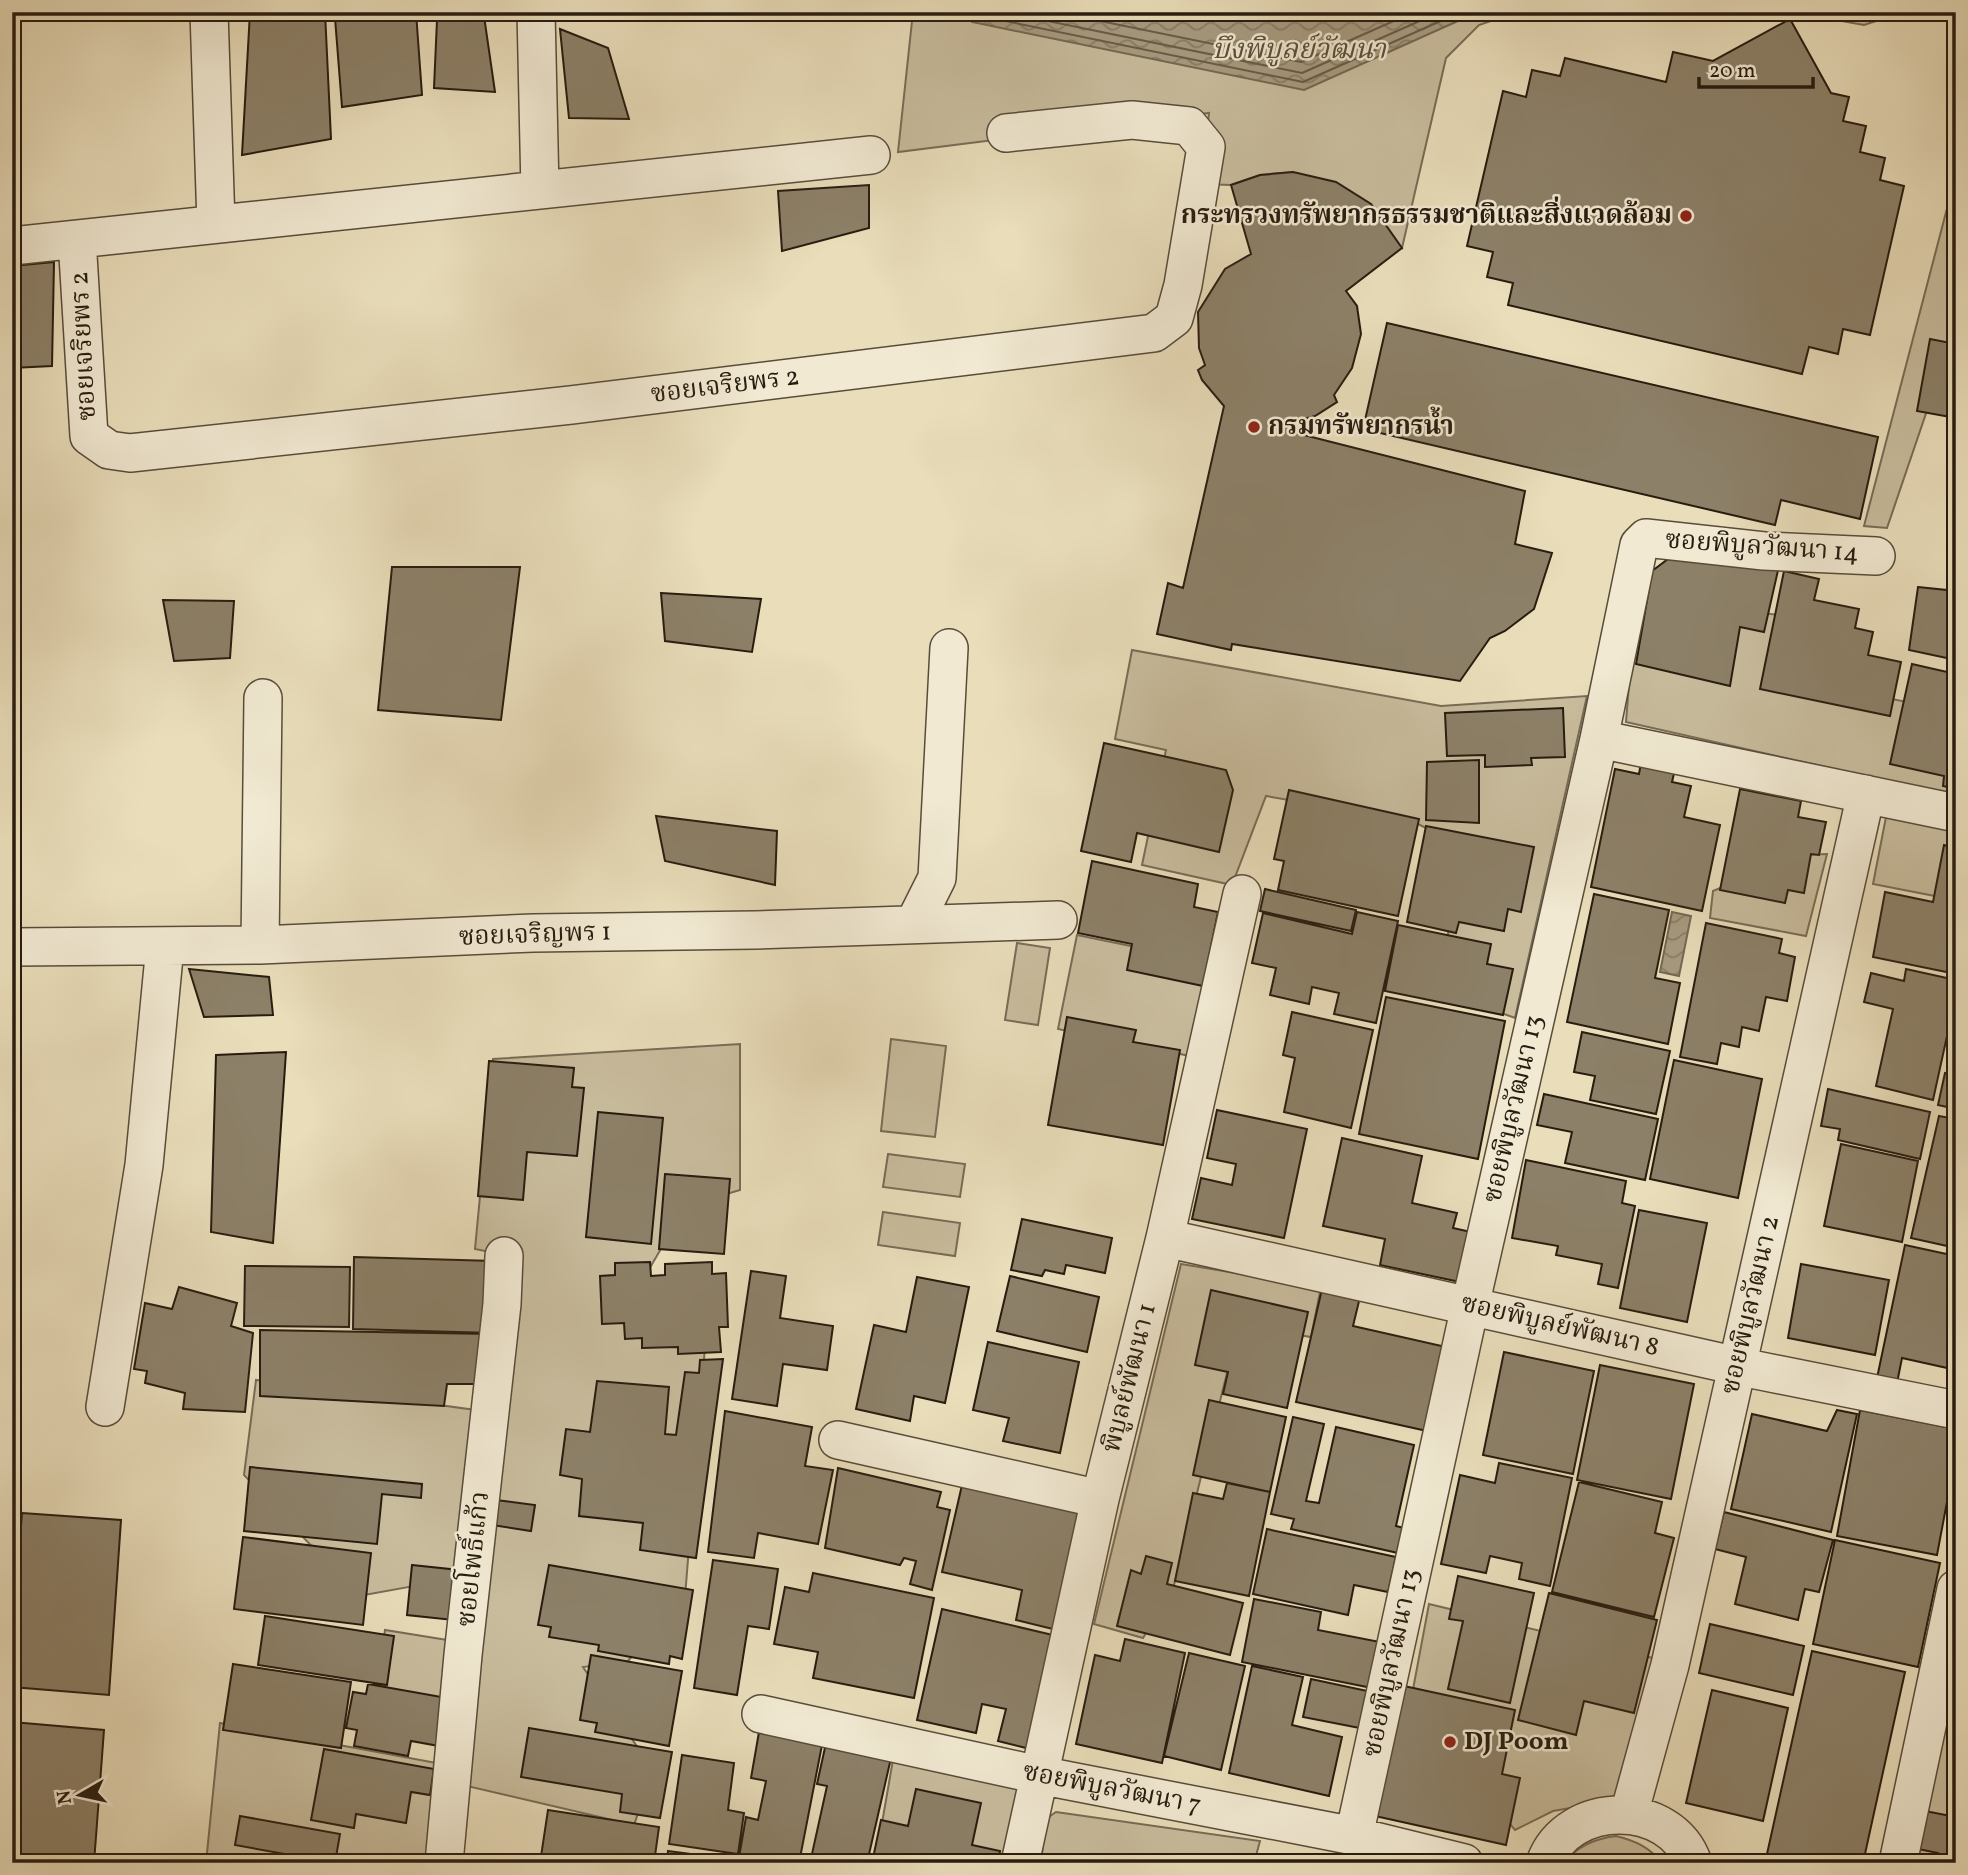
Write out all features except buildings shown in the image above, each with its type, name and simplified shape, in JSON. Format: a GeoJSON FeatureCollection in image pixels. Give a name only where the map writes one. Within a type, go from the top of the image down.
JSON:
{"type":"FeatureCollection","features":[{"type":"Feature","properties":{"kind":"street"},"geometry":{"type":"LineString","coordinates":[[209,12],[216,224]]}},
{"type":"Feature","properties":{"kind":"street"},"geometry":{"type":"LineString","coordinates":[[536,12],[540,190]]}},
{"type":"Feature","properties":{"kind":"street","name":"ซอยเจริยพร 2"},"geometry":{"type":"LineString","coordinates":[[77,239],[89,436],[109,450],[130,453],[571,405],[1141,335],[1154,333],[1174,318],[1206,147],[1189,126],[1132,120],[1006,133]]}},
{"type":"Feature","properties":{"kind":"street","name":"ซอยเจริยพร 2"},"geometry":{"type":"LineString","coordinates":[[12,246],[871,155]]}},
{"type":"Feature","properties":{"kind":"street","name":"ซอยพิบูลวัฒนา 14"},"geometry":{"type":"LineString","coordinates":[[1599,739],[1637,553],[1639,545],[1646,538],[1763,551],[1876,556]]}},
{"type":"Feature","properties":{"kind":"street"},"geometry":{"type":"LineString","coordinates":[[914,924],[937,878],[949,648]]}},
{"type":"Feature","properties":{"kind":"street"},"geometry":{"type":"LineString","coordinates":[[260,945],[263,698]]}},
{"type":"Feature","properties":{"kind":"street"},"geometry":{"type":"LineString","coordinates":[[1599,739],[1956,813]]}},
{"type":"Feature","properties":{"kind":"street","name":"ซอยพิบูลวัฒนา 13"},"geometry":{"type":"LineString","coordinates":[[1354,1836],[1470,1306],[1599,739]]}},
{"type":"Feature","properties":{"kind":"street","name":"ซอยพิบูลวัฒนา 2"},"geometry":{"type":"LineString","coordinates":[[1629,1814],[1670,1665],[1866,794]]}},
{"type":"Feature","properties":{"kind":"street","name":"พิบูลย์พัฒนา 1"},"geometry":{"type":"LineString","coordinates":[[1020,1863],[1100,1499],[1166,1238],[1242,894]]}},
{"type":"Feature","properties":{"kind":"street","name":"ซอยเจริญพร 1"},"geometry":{"type":"LineString","coordinates":[[12,947],[260,945],[533,933],[755,930],[1058,920]]}},
{"type":"Feature","properties":{"kind":"street"},"geometry":{"type":"LineString","coordinates":[[105,1407],[144,1165],[165,946]]}},
{"type":"Feature","properties":{"kind":"street","name":"ซอยพิบูลย์พัฒนา 8"},"geometry":{"type":"LineString","coordinates":[[1166,1238],[1737,1366],[1956,1410]]}},
{"type":"Feature","properties":{"kind":"street","name":"ซอยโพธิ์แก้ว"},"geometry":{"type":"LineString","coordinates":[[444,1863],[463,1655],[502,1304],[504,1256]]}},
{"type":"Feature","properties":{"kind":"street"},"geometry":{"type":"LineString","coordinates":[[838,1440],[1100,1499]]}},
{"type":"Feature","properties":{"kind":"street"},"geometry":{"type":"LineString","coordinates":[[1898,1863],[1956,1589]]}},
{"type":"Feature","properties":{"kind":"street","name":"ซอยพิบูลวัฒนา 7"},"geometry":{"type":"LineString","coordinates":[[761,1714],[1039,1775],[1354,1836],[1464,1863]]}},
{"type":"Feature","properties":{"kind":"street"},"geometry":{"type":"LineString","coordinates":[[1545,1863],[1560,1839],[1579,1824],[1601,1815],[1629,1814],[1649,1819],[1672,1833],[1690,1854],[1693,1863]]}},
{"type":"Feature","properties":{"kind":"shaded area"},"geometry":{"type":"Polygon","coordinates":[[[913,12],[1517,12],[1479,25],[1446,58],[1402,248],[1293,172],[1260,175],[1231,185],[1201,184],[1209,113],[898,152],[913,12]]]}},
{"type":"Feature","properties":{"kind":"shaded area"},"geometry":{"type":"Polygon","coordinates":[[[1791,12],[1904,12],[1864,25],[1791,12]]]}},
{"type":"Feature","properties":{"kind":"shaded area"},"geometry":{"type":"Polygon","coordinates":[[[1956,174],[1956,320],[1952,337],[1887,528],[1864,526],[1956,174]]]}},
{"type":"Feature","properties":{"kind":"shaded area"},"geometry":{"type":"Polygon","coordinates":[[[1727,608],[1785,616],[1774,675],[1956,712],[1956,754],[1950,795],[1626,722],[1632,647],[1714,666],[1727,608]]]}},
{"type":"Feature","properties":{"kind":"shaded area"},"geometry":{"type":"Polygon","coordinates":[[[1132,650],[1441,706],[1587,696],[1515,1018],[1479,1005],[1447,943],[1458,844],[1414,822],[1266,796],[1232,885],[1142,865],[1166,750],[1115,739],[1132,650]]]}},
{"type":"Feature","properties":{"kind":"shaded area"},"geometry":{"type":"Polygon","coordinates":[[[1886,817],[1953,830],[1940,897],[1873,884],[1886,817]]]}},
{"type":"Feature","properties":{"kind":"shaded area"},"geometry":{"type":"Polygon","coordinates":[[[1827,854],[1806,936],[1710,918],[1713,891],[1800,855],[1827,854]]]}},
{"type":"Feature","properties":{"kind":"shaded area"},"geometry":{"type":"Polygon","coordinates":[[[1077,935],[1209,962],[1190,1056],[1058,1029],[1077,935]]]}},
{"type":"Feature","properties":{"kind":"shaded area"},"geometry":{"type":"Polygon","coordinates":[[[1017,943],[1050,948],[1038,1025],[1005,1020],[1017,943]]]}},
{"type":"Feature","properties":{"kind":"shaded area"},"geometry":{"type":"Polygon","coordinates":[[[891,1039],[946,1046],[935,1137],[881,1131],[891,1039]]]}},
{"type":"Feature","properties":{"kind":"shaded area"},"geometry":{"type":"Polygon","coordinates":[[[740,1044],[740,1190],[686,1206],[641,1283],[707,1322],[685,1597],[627,1662],[583,1667],[653,1770],[634,1825],[467,1786],[475,1721],[376,1693],[385,1630],[478,1645],[447,1580],[359,1596],[244,1475],[256,1380],[476,1410],[490,1252],[475,1249],[493,1059],[740,1044]]]}},
{"type":"Feature","properties":{"kind":"shaded area"},"geometry":{"type":"Polygon","coordinates":[[[888,1154],[965,1164],[960,1197],[883,1187],[888,1154]]]}},
{"type":"Feature","properties":{"kind":"shaded area"},"geometry":{"type":"Polygon","coordinates":[[[883,1212],[960,1223],[955,1256],[878,1245],[883,1212]]]}},
{"type":"Feature","properties":{"kind":"shaded area"},"geometry":{"type":"Polygon","coordinates":[[[1181,1264],[1321,1287],[1311,1337],[1239,1325],[1174,1585],[1143,1638],[1094,1624],[1181,1264]]]}},
{"type":"Feature","properties":{"kind":"shaded area"},"geometry":{"type":"Polygon","coordinates":[[[1429,1604],[1657,1659],[1617,1795],[1594,1804],[1553,1811],[1515,1830],[1411,1700],[1429,1604]]]}},
{"type":"Feature","properties":{"kind":"shaded area"},"geometry":{"type":"Polygon","coordinates":[[[1956,1656],[1956,1863],[1913,1863],[1956,1656]]]}},
{"type":"Feature","properties":{"kind":"shaded area"},"geometry":{"type":"Polygon","coordinates":[[[220,1723],[442,1764],[427,1863],[206,1863],[220,1723]]]}},
{"type":"Feature","properties":{"kind":"shaded area"},"geometry":{"type":"Polygon","coordinates":[[[894,1754],[1020,1779],[1004,1863],[942,1863],[882,1823],[894,1754]]]}},
{"type":"Feature","properties":{"kind":"shaded area"},"geometry":{"type":"Polygon","coordinates":[[[1056,1812],[1260,1841],[1254,1863],[1041,1863],[1046,1819],[1056,1812]]]}},
{"type":"Feature","properties":{"kind":"shaded area"},"geometry":{"type":"Polygon","coordinates":[[[1616,1836],[1642,1845],[1662,1863],[1562,1863],[1587,1844],[1616,1836]]]}},
{"type":"Feature","properties":{"kind":"water","name":"บึงพิบูลย์วัฒนา"},"geometry":{"type":"Polygon","coordinates":[[[970,12],[1478,12],[1304,90],[972,22],[970,12]]]}},
{"type":"Feature","properties":{"kind":"water"},"geometry":{"type":"Polygon","coordinates":[[[1672,912],[1691,916],[1679,976],[1660,972],[1672,912]]]}},
{"type":"Feature","properties":{"kind":"place","name":"กระทรวงทรัพยากรธรรมชาติและสิ่งแวดล้อม"},"geometry":{"type":"Point","coordinates":[1686,216]}},
{"type":"Feature","properties":{"kind":"place","name":"กรมทรัพยากรน้ำ"},"geometry":{"type":"Point","coordinates":[1254,427]}},
{"type":"Feature","properties":{"kind":"place","name":"DJ Poom"},"geometry":{"type":"Point","coordinates":[1450,1742]}}]}
